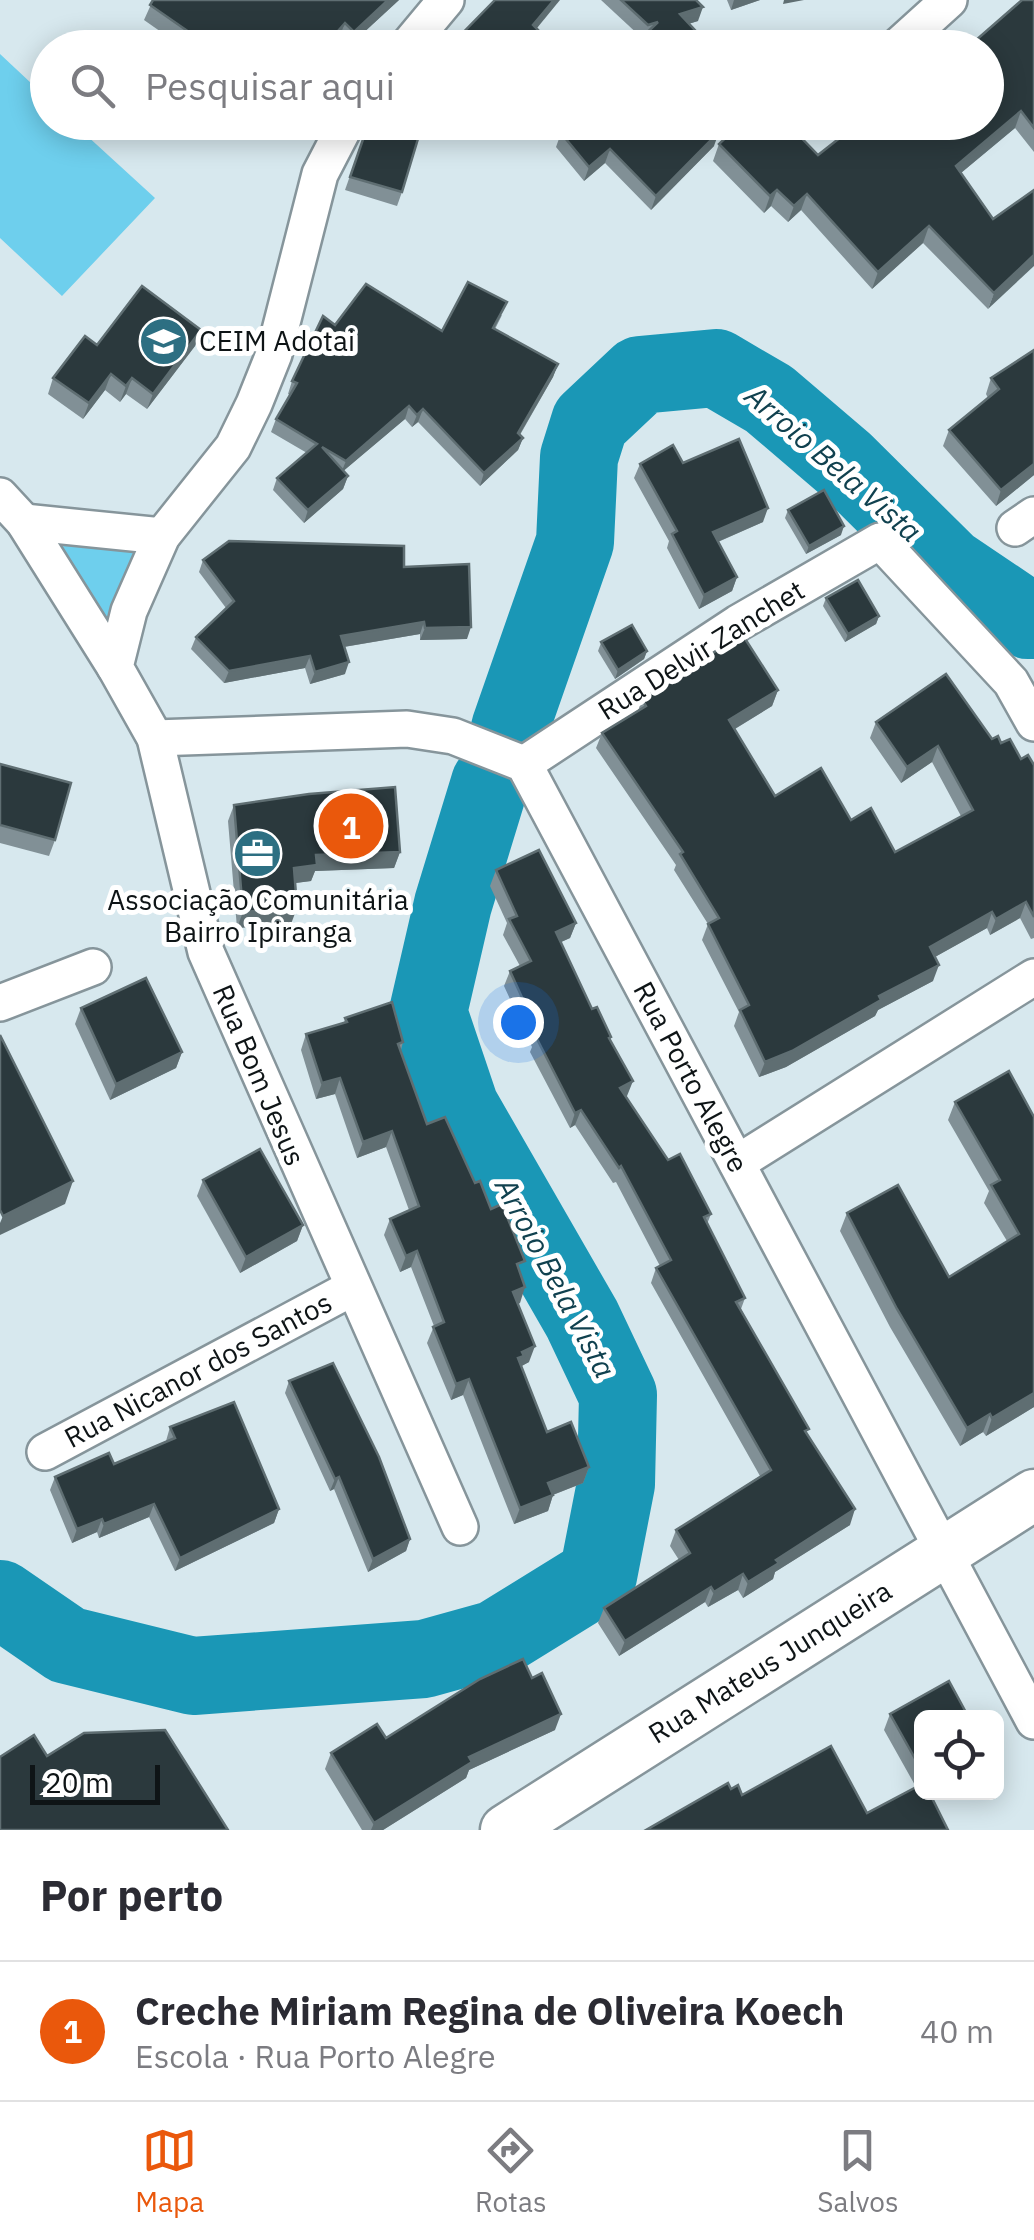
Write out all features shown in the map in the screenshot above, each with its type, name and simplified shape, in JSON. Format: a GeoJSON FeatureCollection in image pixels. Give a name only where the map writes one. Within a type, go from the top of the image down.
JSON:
{"type":"FeatureCollection","features":[{"type":"Feature","properties":{"kind":"main road","name":"Rua Mateus Junqueira"},"geometry":{"type":"LineString","coordinates":[[522,1825],[1034,1495]]}},
{"type":"Feature","properties":{"kind":"street"},"geometry":{"type":"LineString","coordinates":[[421,30],[446,0]]}},
{"type":"Feature","properties":{"kind":"street"},"geometry":{"type":"LineString","coordinates":[[916,30],[949,0]]}},
{"type":"Feature","properties":{"kind":"street"},"geometry":{"type":"LineString","coordinates":[[114,667],[129,611],[162,536],[233,447],[254,404],[274,354],[320,174],[338,140]]}},
{"type":"Feature","properties":{"kind":"street"},"geometry":{"type":"LineString","coordinates":[[0,496],[24,522],[114,667]]}},
{"type":"Feature","properties":{"kind":"street"},"geometry":{"type":"LineString","coordinates":[[24,522],[162,536]]}},
{"type":"Feature","properties":{"kind":"street","name":"Rua Delvir Zanchet"},"geometry":{"type":"LineString","coordinates":[[524,764],[723,632],[880,542],[1011,682],[1034,724]]}},
{"type":"Feature","properties":{"kind":"street","name":"Rua Bom Jesus"},"geometry":{"type":"LineString","coordinates":[[114,667],[155,738],[206,952],[460,1528]]}},
{"type":"Feature","properties":{"kind":"street"},"geometry":{"type":"LineString","coordinates":[[155,738],[407,729],[452,736],[524,764]]}},
{"type":"Feature","properties":{"kind":"street","name":"Rua Porto Alegre"},"geometry":{"type":"LineString","coordinates":[[524,764],[1034,1720]]}},
{"type":"Feature","properties":{"kind":"street"},"geometry":{"type":"LineString","coordinates":[[0,1003],[92,967]]}},
{"type":"Feature","properties":{"kind":"street"},"geometry":{"type":"LineString","coordinates":[[737,1163],[1034,977]]}},
{"type":"Feature","properties":{"kind":"street","name":"Rua Nicanor dos Santos"},"geometry":{"type":"LineString","coordinates":[[45,1452],[352,1288]]}},
{"type":"Feature","properties":{"kind":"shaded area"},"geometry":{"type":"Polygon","coordinates":[[[0,54],[30,82],[30,140],[92,140],[155,198],[62,296],[0,238],[0,54]]]}},
{"type":"Feature","properties":{"kind":"shaded area"},"geometry":{"type":"Polygon","coordinates":[[[47,543],[140,546],[103,633],[47,543]]]}},
{"type":"Feature","properties":{"kind":"building"},"geometry":{"type":"Polygon","coordinates":[[[153,0],[388,0],[356,30],[345,23],[339,30],[186,30],[150,5],[153,0]]]}},
{"type":"Feature","properties":{"kind":"building"},"geometry":{"type":"Polygon","coordinates":[[[495,0],[554,0],[533,25],[538,30],[466,30],[495,0]]]}},
{"type":"Feature","properties":{"kind":"building"},"geometry":{"type":"Polygon","coordinates":[[[621,0],[696,0],[703,7],[680,14],[695,30],[650,30],[658,22],[648,25],[621,0]]]}},
{"type":"Feature","properties":{"kind":"building"},"geometry":{"type":"Polygon","coordinates":[[[1022,0],[1034,0],[1034,128],[1021,111],[1004,125],[1004,30],[988,30],[1022,0]]]}},
{"type":"Feature","properties":{"kind":"building"},"geometry":{"type":"Polygon","coordinates":[[[363,140],[418,140],[402,192],[350,177],[363,140]]]}},
{"type":"Feature","properties":{"kind":"building"},"geometry":{"type":"Polygon","coordinates":[[[567,140],[711,140],[656,196],[610,149],[589,167],[567,140]]]}},
{"type":"Feature","properties":{"kind":"building"},"geometry":{"type":"Polygon","coordinates":[[[723,140],[803,140],[818,155],[837,140],[987,140],[956,166],[993,219],[1034,190],[1034,255],[994,293],[929,226],[878,272],[807,194],[794,206],[777,190],[770,196],[719,144],[723,140]]]}},
{"type":"Feature","properties":{"kind":"building"},"geometry":{"type":"Polygon","coordinates":[[[468,282],[507,302],[493,328],[558,364],[518,433],[523,438],[484,473],[423,409],[417,415],[409,406],[346,461],[322,447],[348,476],[308,510],[277,478],[317,444],[276,419],[297,383],[292,381],[323,316],[335,325],[366,284],[442,331],[468,282]]]}},
{"type":"Feature","properties":{"kind":"building"},"geometry":{"type":"Polygon","coordinates":[[[142,286],[201,330],[153,394],[132,378],[126,386],[111,374],[89,403],[53,378],[85,336],[97,345],[142,286]]]}},
{"type":"Feature","properties":{"kind":"building"},"geometry":{"type":"Polygon","coordinates":[[[1034,350],[1034,464],[1001,490],[949,430],[999,389],[991,378],[1034,350]]]}},
{"type":"Feature","properties":{"kind":"building"},"geometry":{"type":"Polygon","coordinates":[[[739,439],[768,508],[713,532],[737,577],[704,595],[672,534],[677,531],[640,464],[673,445],[683,463],[739,439]]]}},
{"type":"Feature","properties":{"kind":"building"},"geometry":{"type":"Polygon","coordinates":[[[824,490],[844,526],[809,546],[788,510],[824,490]]]}},
{"type":"Feature","properties":{"kind":"building"},"geometry":{"type":"Polygon","coordinates":[[[229,541],[404,546],[404,567],[469,564],[471,627],[425,628],[424,622],[341,636],[349,662],[315,672],[310,656],[229,671],[196,637],[234,601],[203,560],[229,541]]]}},
{"type":"Feature","properties":{"kind":"building"},"geometry":{"type":"Polygon","coordinates":[[[858,580],[879,616],[848,634],[826,598],[858,580]]]}},
{"type":"Feature","properties":{"kind":"building"},"geometry":{"type":"Polygon","coordinates":[[[632,625],[647,651],[618,670],[601,642],[632,625]]]}},
{"type":"Feature","properties":{"kind":"building"},"geometry":{"type":"Polygon","coordinates":[[[742,634],[778,690],[729,720],[775,796],[821,768],[851,820],[871,808],[895,852],[973,810],[938,746],[907,767],[876,722],[946,674],[992,739],[998,736],[1001,743],[1010,739],[1021,759],[1028,755],[1034,765],[1034,917],[1026,902],[996,919],[992,912],[930,947],[939,965],[879,996],[881,1000],[792,1051],[765,1062],[740,1010],[749,1005],[708,924],[719,918],[680,854],[683,852],[602,733],[646,706],[642,699],[742,634]]]}},
{"type":"Feature","properties":{"kind":"building"},"geometry":{"type":"Polygon","coordinates":[[[0,764],[71,783],[55,840],[0,825],[0,764]]]}},
{"type":"Feature","properties":{"kind":"building"},"geometry":{"type":"Polygon","coordinates":[[[395,787],[400,852],[316,855],[317,865],[294,868],[297,908],[243,912],[234,805],[395,787]]]}},
{"type":"Feature","properties":{"kind":"building"},"geometry":{"type":"Polygon","coordinates":[[[539,850],[576,923],[556,932],[592,1009],[597,1007],[633,1081],[620,1088],[668,1160],[680,1154],[711,1214],[704,1217],[745,1298],[736,1302],[809,1429],[805,1431],[855,1509],[748,1582],[743,1574],[714,1592],[711,1587],[625,1641],[604,1608],[690,1553],[676,1530],[771,1470],[656,1268],[671,1260],[621,1166],[581,1110],[575,1113],[536,1037],[539,1035],[510,971],[531,961],[509,919],[517,916],[496,870],[539,850]]]}},
{"type":"Feature","properties":{"kind":"building"},"geometry":{"type":"Polygon","coordinates":[[[146,978],[182,1052],[116,1084],[81,1008],[146,978]]]}},
{"type":"Feature","properties":{"kind":"building"},"geometry":{"type":"Polygon","coordinates":[[[392,1002],[403,1042],[398,1044],[427,1124],[445,1117],[491,1209],[502,1204],[525,1261],[517,1264],[525,1287],[513,1292],[535,1346],[518,1358],[547,1432],[571,1422],[589,1467],[548,1483],[553,1495],[520,1508],[469,1379],[456,1384],[433,1327],[444,1322],[417,1251],[406,1256],[390,1219],[419,1206],[392,1131],[363,1142],[340,1078],[322,1083],[306,1034],[347,1022],[345,1018],[392,1002]]]}},
{"type":"Feature","properties":{"kind":"building"},"geometry":{"type":"Polygon","coordinates":[[[0,1035],[73,1181],[3,1216],[0,1210],[0,1035]]]}},
{"type":"Feature","properties":{"kind":"building"},"geometry":{"type":"Polygon","coordinates":[[[1009,1071],[1034,1117],[1034,1393],[967,1428],[897,1309],[847,1213],[898,1185],[949,1277],[1019,1234],[991,1185],[1000,1180],[955,1102],[1009,1071]]]}},
{"type":"Feature","properties":{"kind":"building"},"geometry":{"type":"Polygon","coordinates":[[[260,1149],[303,1225],[246,1257],[203,1180],[260,1149]]]}},
{"type":"Feature","properties":{"kind":"building"},"geometry":{"type":"Polygon","coordinates":[[[333,1363],[379,1457],[410,1539],[373,1559],[339,1477],[335,1479],[289,1381],[333,1363]]]}},
{"type":"Feature","properties":{"kind":"building"},"geometry":{"type":"Polygon","coordinates":[[[234,1402],[279,1509],[180,1558],[154,1504],[104,1524],[102,1519],[77,1529],[55,1477],[109,1453],[114,1464],[175,1438],[170,1427],[234,1402]]]}},
{"type":"Feature","properties":{"kind":"building"},"geometry":{"type":"Polygon","coordinates":[[[523,1659],[532,1678],[542,1673],[561,1714],[469,1757],[472,1762],[374,1823],[331,1753],[377,1724],[386,1738],[480,1679],[523,1659]]]}},
{"type":"Feature","properties":{"kind":"building"},"geometry":{"type":"Polygon","coordinates":[[[949,1681],[965,1710],[914,1710],[914,1757],[890,1714],[949,1681]]]}},
{"type":"Feature","properties":{"kind":"building"},"geometry":{"type":"Polygon","coordinates":[[[165,1730],[228,1830],[0,1830],[0,1757],[34,1735],[47,1756],[84,1733],[165,1730]]]}},
{"type":"Feature","properties":{"kind":"building"},"geometry":{"type":"Polygon","coordinates":[[[831,1746],[867,1813],[914,1788],[914,1800],[933,1800],[948,1830],[646,1830],[728,1783],[731,1789],[738,1785],[742,1795],[831,1746]]]}},
{"type":"Feature","properties":{"kind":"waterway","name":"Arroio Bela Vista"},"geometry":{"type":"LineString","coordinates":[[510,728],[575,542],[579,457],[590,422],[640,375],[716,368],[769,399],[844,463],[948,566],[1028,620],[1034,620]]}},
{"type":"Feature","properties":{"kind":"waterway","name":"Arroio Bela Vista"},"geometry":{"type":"LineString","coordinates":[[0,1599],[67,1645],[193,1676],[424,1659],[496,1639],[598,1576],[616,1484],[618,1395],[582,1319],[460,1107],[428,1012],[453,904],[490,783]]}},
{"type":"Feature","properties":{"kind":"place","name":"CEIM Adotai"},"geometry":{"type":"Point","coordinates":[164,341]}},
{"type":"Feature","properties":{"kind":"place","name":"Creche Miriam Regina de Oliveira Koech"},"geometry":{"type":"Point","coordinates":[351,826]}},
{"type":"Feature","properties":{"kind":"place","name":"Associação Comunitária Bairro Ipiranga"},"geometry":{"type":"Point","coordinates":[258,853]}}]}
